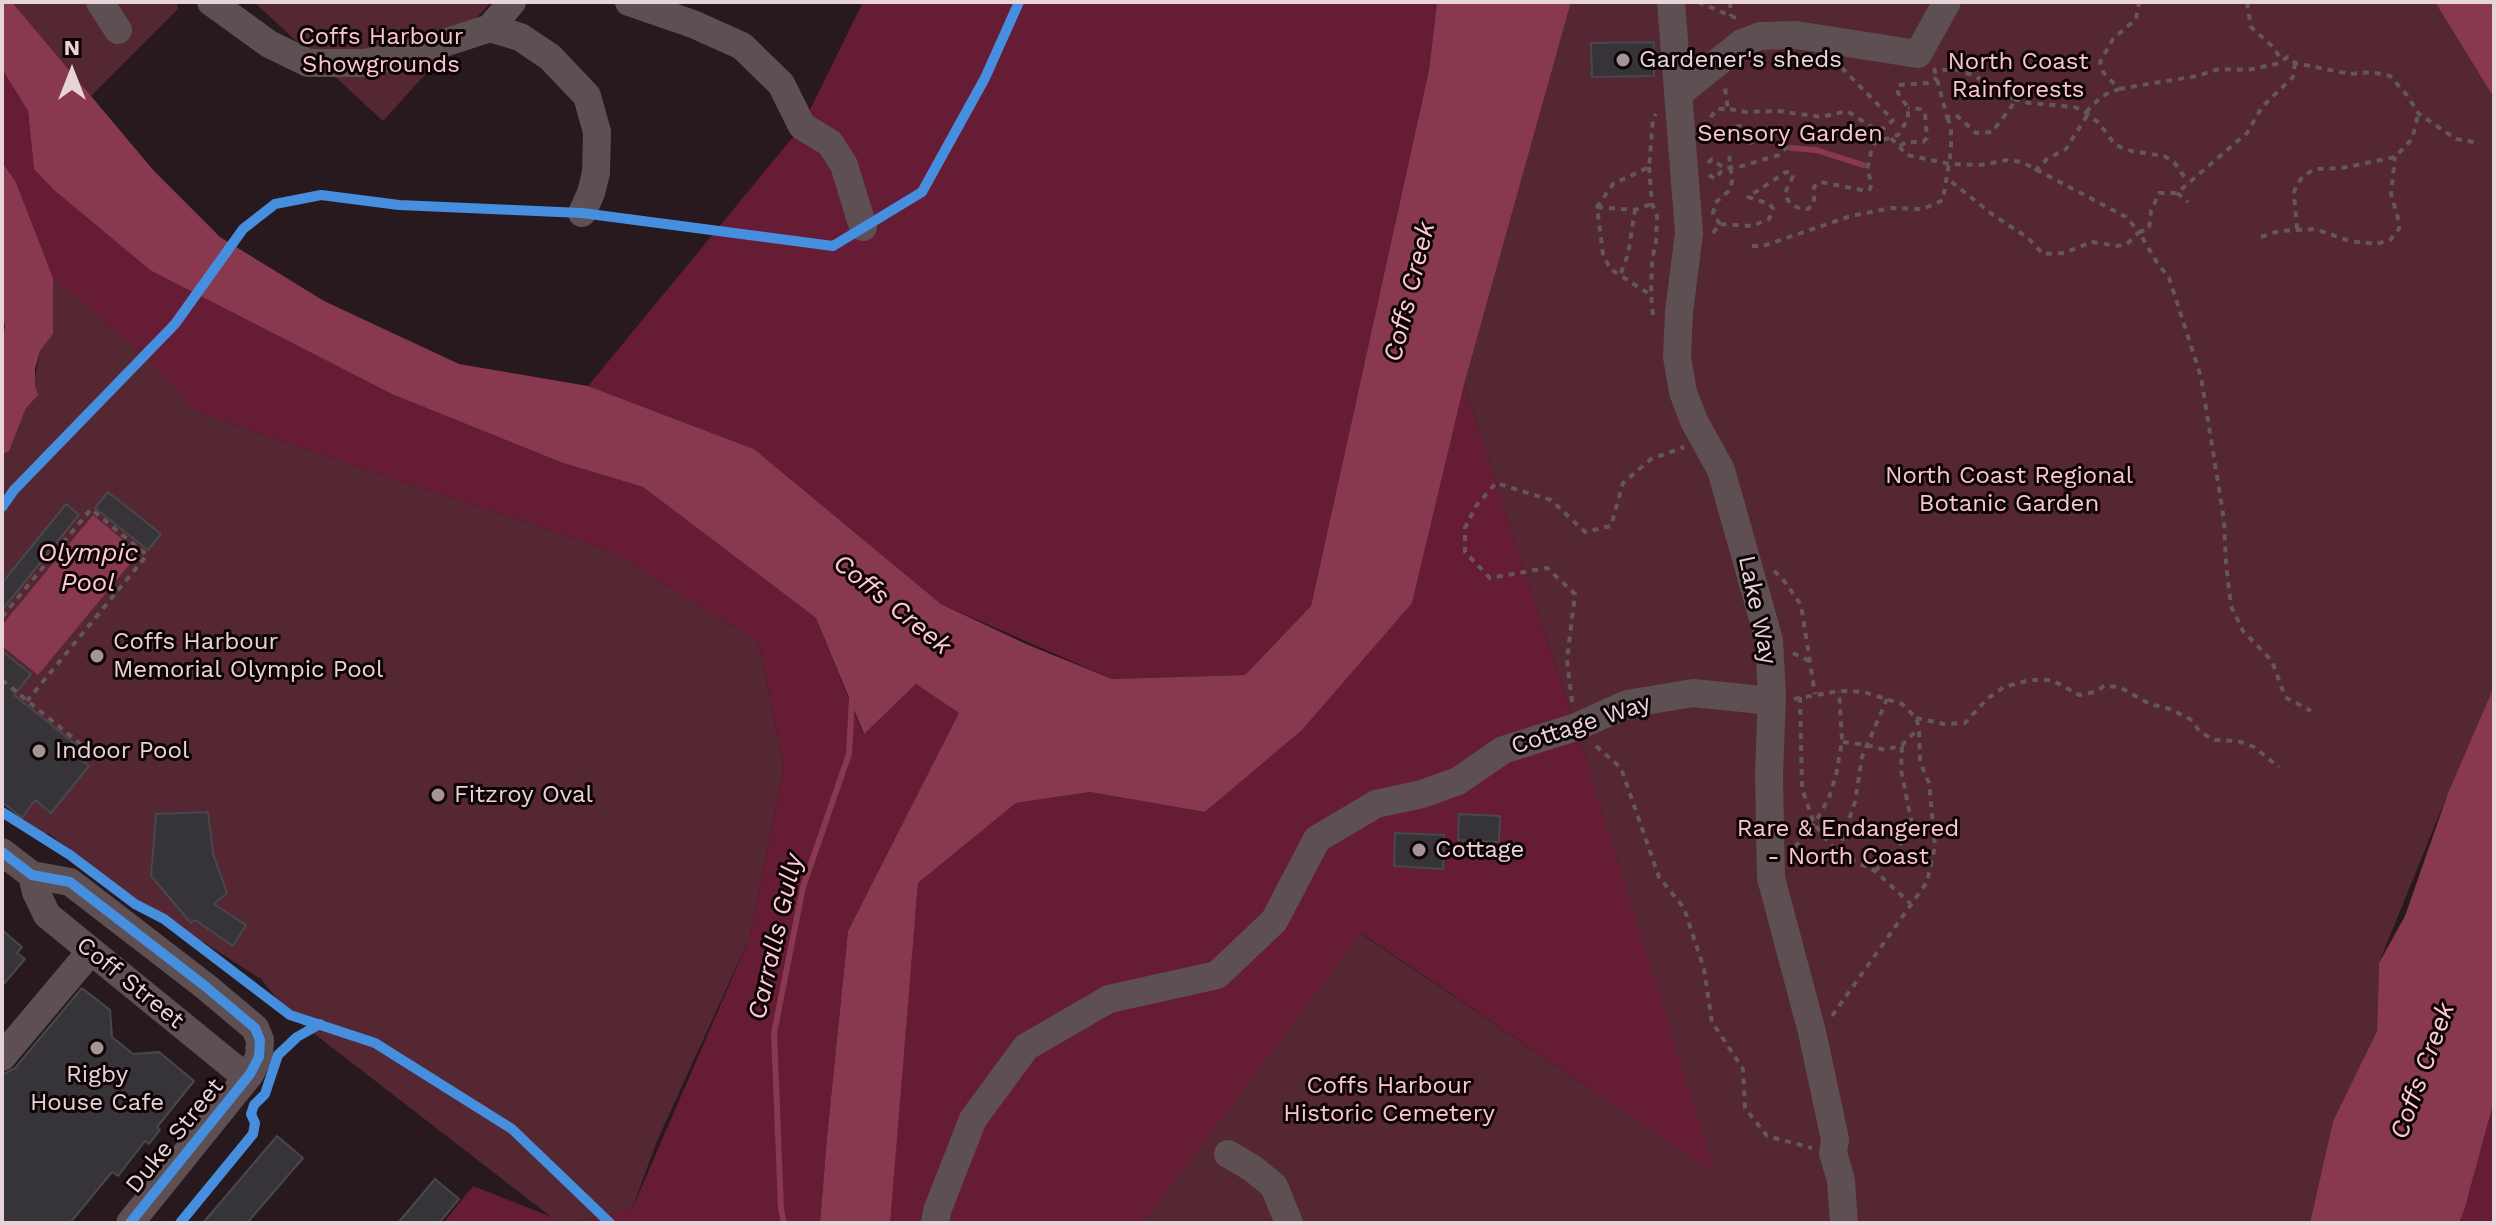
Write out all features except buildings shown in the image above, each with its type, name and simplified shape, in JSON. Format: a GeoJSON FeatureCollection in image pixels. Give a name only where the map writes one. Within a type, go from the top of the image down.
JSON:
{"type":"FeatureCollection","features":[{"type":"Feature","properties":{"kind":"street"},"geometry":{"type":"LineString","coordinates":[[100,2],[118,30]]}},
{"type":"Feature","properties":{"kind":"street"},"geometry":{"type":"LineString","coordinates":[[211,2],[269,44],[308,63],[365,63],[420,51],[490,28],[512,2]]}},
{"type":"Feature","properties":{"kind":"street"},"geometry":{"type":"LineString","coordinates":[[629,2],[693,24],[742,46],[781,84],[802,126],[830,143],[844,165],[863,227]]}},
{"type":"Feature","properties":{"kind":"street","name":"Lake Way"},"geometry":{"type":"LineString","coordinates":[[1671,2],[1689,233],[1677,357],[1683,392],[1703,440],[1721,470],[1786,699],[1769,773],[1771,878],[1814,1043],[1835,1139],[1833,1153],[1841,1180],[1844,1223]]}},
{"type":"Feature","properties":{"kind":"street"},"geometry":{"type":"LineString","coordinates":[[1678,94],[1742,43],[1760,36],[1796,35],[1918,54],[1947,2]]}},
{"type":"Feature","properties":{"kind":"street"},"geometry":{"type":"LineString","coordinates":[[490,28],[520,37],[550,57],[587,96],[597,132],[596,173],[582,213]]}},
{"type":"Feature","properties":{"kind":"street","name":"Cottage Way"},"geometry":{"type":"LineString","coordinates":[[935,1223],[973,1119],[1026,1047],[1109,999],[1217,975],[1274,921],[1317,839],[1376,804],[1422,794],[1458,781],[1503,750],[1576,727],[1627,704],[1693,693],[1786,699]]}},
{"type":"Feature","properties":{"kind":"street","name":"Coff Street"},"geometry":{"type":"LineString","coordinates":[[12,862],[70,882],[255,1028],[260,1040],[259,1057],[248,1076],[47,915],[36,892],[12,862]]}},
{"type":"Feature","properties":{"kind":"street"},"geometry":{"type":"LineString","coordinates":[[2,1057],[91,951]]}},
{"type":"Feature","properties":{"kind":"street","name":"Duke Street"},"geometry":{"type":"LineString","coordinates":[[130,1223],[248,1076]]}},
{"type":"Feature","properties":{"kind":"street"},"geometry":{"type":"LineString","coordinates":[[1228,1154],[1274,1186],[1289,1223]]}},
{"type":"Feature","properties":{"kind":"path"},"geometry":{"type":"LineString","coordinates":[[1698,2],[1731,16]]}},
{"type":"Feature","properties":{"kind":"path"},"geometry":{"type":"LineString","coordinates":[[2119,89],[2103,72],[2100,62],[2113,39],[2136,19],[2139,2]]}},
{"type":"Feature","properties":{"kind":"path"},"geometry":{"type":"LineString","coordinates":[[2247,2],[2251,27],[2277,51],[2281,59]]}},
{"type":"Feature","properties":{"kind":"path"},"geometry":{"type":"LineString","coordinates":[[2035,171],[2047,159],[2066,149],[2087,113],[2102,96],[2119,89],[2197,76],[2219,69],[2248,70],[2276,64],[2288,57],[2295,63],[2350,74],[2371,72],[2390,76],[2406,94],[2417,120],[2414,135],[2395,157],[2391,194],[2399,229],[2390,240],[2376,244],[2350,241],[2322,229],[2297,229],[2261,237]]}},
{"type":"Feature","properties":{"kind":"path"},"geometry":{"type":"LineString","coordinates":[[2177,193],[2247,133],[2262,107],[2293,77],[2295,63]]}},
{"type":"Feature","properties":{"kind":"path"},"geometry":{"type":"LineString","coordinates":[[1836,66],[1848,72],[1893,120],[1907,125]]}},
{"type":"Feature","properties":{"kind":"path"},"geometry":{"type":"LineString","coordinates":[[1941,69],[1964,72],[2014,99],[2074,107],[2099,123],[2115,145],[2164,156],[2174,162],[2189,183]]}},
{"type":"Feature","properties":{"kind":"path"},"geometry":{"type":"LineString","coordinates":[[1720,224],[1752,226],[1769,219],[1773,209],[1770,204],[1748,197],[1786,172],[1793,176],[1785,193],[1787,198],[1790,204],[1801,209],[1808,209],[1814,203],[1814,187],[1820,182],[1870,189],[1872,183],[1867,171],[1872,147],[1876,142],[1898,135],[1907,125],[1908,108],[1898,93],[1898,85],[1928,83],[1937,78],[1952,137],[1943,200],[1923,209],[1891,208],[1851,216],[1763,246],[1752,246]]}},
{"type":"Feature","properties":{"kind":"path"},"geometry":{"type":"LineString","coordinates":[[1728,109],[1723,89],[1733,81]]}},
{"type":"Feature","properties":{"kind":"path"},"geometry":{"type":"LineString","coordinates":[[1653,319],[1652,260],[1657,216],[1652,204],[1649,167],[1653,119],[1658,110],[1678,94]]}},
{"type":"Feature","properties":{"kind":"path"},"geometry":{"type":"LineString","coordinates":[[1947,117],[1956,115],[1976,133],[1983,135],[1992,132],[2001,123],[2014,99]]}},
{"type":"Feature","properties":{"kind":"path"},"geometry":{"type":"LineString","coordinates":[[1899,147],[1906,142],[1923,142],[1927,138],[1925,113],[1920,109],[1908,108]]}},
{"type":"Feature","properties":{"kind":"path"},"geometry":{"type":"LineString","coordinates":[[1728,167],[1712,159],[1703,170],[1715,179],[1728,167],[1779,155],[1788,143],[1776,136],[1750,143],[1745,140],[1745,130],[1740,126],[1733,127],[1719,142],[1715,142],[1708,132],[1709,121],[1717,109],[1778,111],[1821,117],[1847,111],[1875,129],[1884,128],[1893,120]]}},
{"type":"Feature","properties":{"kind":"path"},"geometry":{"type":"LineString","coordinates":[[2415,111],[2456,139],[2480,143]]}},
{"type":"Feature","properties":{"kind":"path"},"geometry":{"type":"LineString","coordinates":[[1891,138],[1907,155],[1950,164],[1981,165],[2015,160],[2126,217],[2139,232],[2169,278],[2201,377],[2224,520],[2231,606],[2243,631],[2272,661],[2285,697],[2311,711]]}},
{"type":"Feature","properties":{"kind":"path"},"geometry":{"type":"LineString","coordinates":[[1720,224],[1713,214],[1715,203],[1730,190],[1729,153]]}},
{"type":"Feature","properties":{"kind":"path"},"geometry":{"type":"LineString","coordinates":[[2297,229],[2296,186],[2309,172],[2395,157]]}},
{"type":"Feature","properties":{"kind":"path"},"geometry":{"type":"LineString","coordinates":[[1649,167],[1613,184],[1597,207],[1603,254],[1610,269],[1621,273],[1651,295]]}},
{"type":"Feature","properties":{"kind":"path"},"geometry":{"type":"LineString","coordinates":[[1948,179],[2027,237],[2043,254],[2064,253],[2092,242],[2117,246],[2127,244],[2139,232],[2149,229],[2151,211],[2159,193],[2177,193],[2188,202]]}},
{"type":"Feature","properties":{"kind":"path"},"geometry":{"type":"LineString","coordinates":[[1597,207],[1635,210],[1652,204]]}},
{"type":"Feature","properties":{"kind":"path"},"geometry":{"type":"LineString","coordinates":[[1621,273],[1628,254],[1635,210]]}},
{"type":"Feature","properties":{"kind":"path"},"geometry":{"type":"LineString","coordinates":[[1712,234],[1720,224]]}},
{"type":"Feature","properties":{"kind":"path"},"geometry":{"type":"LineString","coordinates":[[1703,440],[1651,459],[1623,483],[1611,526],[1585,532],[1551,500],[1496,483],[1476,506],[1465,528],[1465,552],[1490,578],[1547,568],[1575,594],[1567,660],[1576,727],[1621,768],[1659,877],[1684,908],[1704,969],[1712,1022],[1743,1069],[1745,1108],[1767,1136],[1833,1153]]}},
{"type":"Feature","properties":{"kind":"path"},"geometry":{"type":"LineString","coordinates":[[2,617],[91,509],[147,555],[27,701]]}},
{"type":"Feature","properties":{"kind":"path"},"geometry":{"type":"LineString","coordinates":[[2,680],[83,746]]}},
{"type":"Feature","properties":{"kind":"path"},"geometry":{"type":"LineString","coordinates":[[1916,718],[1944,724],[1965,723],[1987,699],[2004,687],[2030,680],[2052,680],[2079,695],[2095,692],[2104,686],[2119,687],[2150,704],[2190,719],[2201,733],[2215,740],[2238,741],[2254,747],[2279,767]]}},
{"type":"Feature","properties":{"kind":"path"},"geometry":{"type":"LineString","coordinates":[[1771,878],[1814,824],[1829,798],[1842,742],[1839,691]]}},
{"type":"Feature","properties":{"kind":"path"},"geometry":{"type":"LineString","coordinates":[[1814,1043],[1927,882],[1935,846],[1929,783],[1920,762],[1919,727],[1916,718],[1902,704],[1864,692],[1839,691],[1786,699],[1802,788],[1814,824],[1838,853],[1875,871],[1911,904]]}},
{"type":"Feature","properties":{"kind":"path"},"geometry":{"type":"LineString","coordinates":[[1838,853],[1855,802],[1862,757],[1887,699]]}},
{"type":"Feature","properties":{"kind":"path"},"geometry":{"type":"LineString","coordinates":[[1842,742],[1885,750],[1902,745],[1913,737],[1919,727]]}},
{"type":"Feature","properties":{"kind":"path"},"geometry":{"type":"LineString","coordinates":[[1875,871],[1899,848],[1911,820],[1901,770],[1902,745]]}},
{"type":"Feature","properties":{"kind":"green space"},"geometry":{"type":"Polygon","coordinates":[[[12,2],[177,2],[178,9],[91,96],[12,2]]]}},
{"type":"Feature","properties":{"kind":"green space","name":"Coffs Harbour Showgrounds"},"geometry":{"type":"Polygon","coordinates":[[[254,2],[491,2],[383,121],[254,2]]]}},
{"type":"Feature","properties":{"kind":"green space","name":"North Coast Regional Botanic Garden"},"geometry":{"type":"Polygon","coordinates":[[[1571,2],[2435,2],[2494,98],[2494,691],[2448,793],[2379,963],[2377,1031],[2333,1121],[2310,1223],[1143,1223],[1360,933],[1714,1172],[1576,727],[1464,385],[1571,2]]]}},
{"type":"Feature","properties":{"kind":"green space"},"geometry":{"type":"Polygon","coordinates":[[[53,278],[147,358],[196,411],[614,553],[759,643],[784,766],[750,937],[657,1141],[632,1209],[559,1223],[290,1015],[261,979],[128,894],[48,833],[45,837],[2,802],[2,455],[9,450],[31,401],[40,351],[53,334],[53,278]]]}},
{"type":"Feature","properties":{"kind":"shaded area"},"geometry":{"type":"Polygon","coordinates":[[[863,2],[1437,2],[1429,70],[1311,606],[1245,675],[1112,679],[941,604],[754,449],[588,386],[802,126],[863,2]]]}},
{"type":"Feature","properties":{"kind":"shaded area"},"geometry":{"type":"Polygon","coordinates":[[[2,69],[28,111],[34,169],[394,395],[563,463],[643,487],[816,618],[863,734],[916,684],[960,713],[848,931],[820,1223],[570,1223],[632,1209],[750,937],[784,766],[759,643],[614,553],[196,411],[147,358],[53,278],[16,182],[2,162],[2,69]]]}},
{"type":"Feature","properties":{"kind":"shaded area"},"geometry":{"type":"Polygon","coordinates":[[[1464,385],[1576,727],[1715,1173],[1361,933],[1143,1223],[889,1223],[918,883],[1016,803],[1090,792],[1205,812],[1302,730],[1412,602],[1464,385]]]}},
{"type":"Feature","properties":{"kind":"shaded area"},"geometry":{"type":"Polygon","coordinates":[[[2494,1101],[2494,1223],[2459,1223],[2464,1211],[2494,1101]]]}},
{"type":"Feature","properties":{"kind":"shaded area"},"geometry":{"type":"Polygon","coordinates":[[[473,1186],[567,1223],[443,1223],[473,1186]]]}},
{"type":"Feature","properties":{"kind":"water","name":"Coffs Creek"},"geometry":{"type":"Polygon","coordinates":[[[2,2],[12,2],[154,171],[220,237],[324,301],[459,364],[588,386],[754,449],[941,604],[1026,644],[1112,679],[1245,675],[1311,606],[1429,70],[1437,2],[1571,2],[1464,385],[1412,603],[1302,730],[1205,812],[1090,792],[1016,803],[918,883],[890,1223],[820,1223],[848,931],[959,713],[916,684],[864,734],[816,618],[643,487],[563,463],[394,395],[150,270],[53,189],[34,169],[28,111],[2,69],[2,2]]]}},
{"type":"Feature","properties":{"kind":"water"},"geometry":{"type":"Polygon","coordinates":[[[2435,2],[2494,2],[2494,98],[2435,2]]]}},
{"type":"Feature","properties":{"kind":"water"},"geometry":{"type":"Polygon","coordinates":[[[2,162],[16,182],[53,278],[53,334],[40,351],[35,369],[38,395],[26,408],[9,451],[2,455],[2,342],[5,326],[2,317],[2,162]]]}},
{"type":"Feature","properties":{"kind":"water","name":"Olympic Pool"},"geometry":{"type":"Polygon","coordinates":[[[93,515],[139,553],[38,675],[2,646],[2,625],[93,515]]]}},
{"type":"Feature","properties":{"kind":"water","name":"Coffs Creek"},"geometry":{"type":"Polygon","coordinates":[[[2494,687],[2494,1101],[2464,1211],[2459,1223],[2310,1223],[2333,1121],[2377,1031],[2379,963],[2405,916],[2448,793],[2494,687]]]}},
{"type":"Feature","properties":{"kind":"waterway"},"geometry":{"type":"LineString","coordinates":[[1791,148],[1816,150],[1863,165]]}},
{"type":"Feature","properties":{"kind":"waterway","name":"Carralls Gully"},"geometry":{"type":"LineString","coordinates":[[784,1223],[774,1033],[803,887],[849,754],[852,698]]}},
{"type":"Feature","properties":{"kind":"cycle path"},"geometry":{"type":"LineString","coordinates":[[2,507],[14,490],[175,324],[243,229],[275,204],[321,195],[399,205],[582,213],[833,246],[922,192],[985,78],[1019,2]]}},
{"type":"Feature","properties":{"kind":"cycle path"},"geometry":{"type":"LineString","coordinates":[[2,812],[70,855],[135,904],[164,919],[290,1015],[375,1043],[512,1129],[610,1223]]}},
{"type":"Feature","properties":{"kind":"cycle path"},"geometry":{"type":"LineString","coordinates":[[2,852],[32,875],[70,882],[205,986],[255,1028],[260,1040],[259,1057],[250,1074],[130,1223]]}},
{"type":"Feature","properties":{"kind":"cycle path"},"geometry":{"type":"LineString","coordinates":[[180,1223],[253,1134],[255,1123],[251,1114],[254,1105],[265,1094],[278,1055],[297,1037],[320,1024]]}},
{"type":"Feature","properties":{"kind":"place","name":"Gardener's sheds"},"geometry":{"type":"Point","coordinates":[1623,60]}},
{"type":"Feature","properties":{"kind":"place","name":"Coffs Harbour Memorial Olympic Pool"},"geometry":{"type":"Point","coordinates":[97,656]}},
{"type":"Feature","properties":{"kind":"place","name":"Indoor Pool"},"geometry":{"type":"Point","coordinates":[39,751]}},
{"type":"Feature","properties":{"kind":"place","name":"Fitzroy Oval"},"geometry":{"type":"Point","coordinates":[438,795]}},
{"type":"Feature","properties":{"kind":"place","name":"Cottage"},"geometry":{"type":"Point","coordinates":[1419,850]}},
{"type":"Feature","properties":{"kind":"place","name":"Rigby House Cafe"},"geometry":{"type":"Point","coordinates":[97,1048]}},
{"type":"Feature","properties":{"kind":"park label","name":"North Coast Rainforests"},"geometry":{"type":"Point","coordinates":[2018,76]}},
{"type":"Feature","properties":{"kind":"park label","name":"Sensory Garden"},"geometry":{"type":"Point","coordinates":[1790,134]}},
{"type":"Feature","properties":{"kind":"park label","name":"Rare & Endangered - North Coast"},"geometry":{"type":"Point","coordinates":[1848,843]}},
{"type":"Feature","properties":{"kind":"park label","name":"Coffs Harbour Historic Cemetery"},"geometry":{"type":"Point","coordinates":[1389,1100]}}]}
